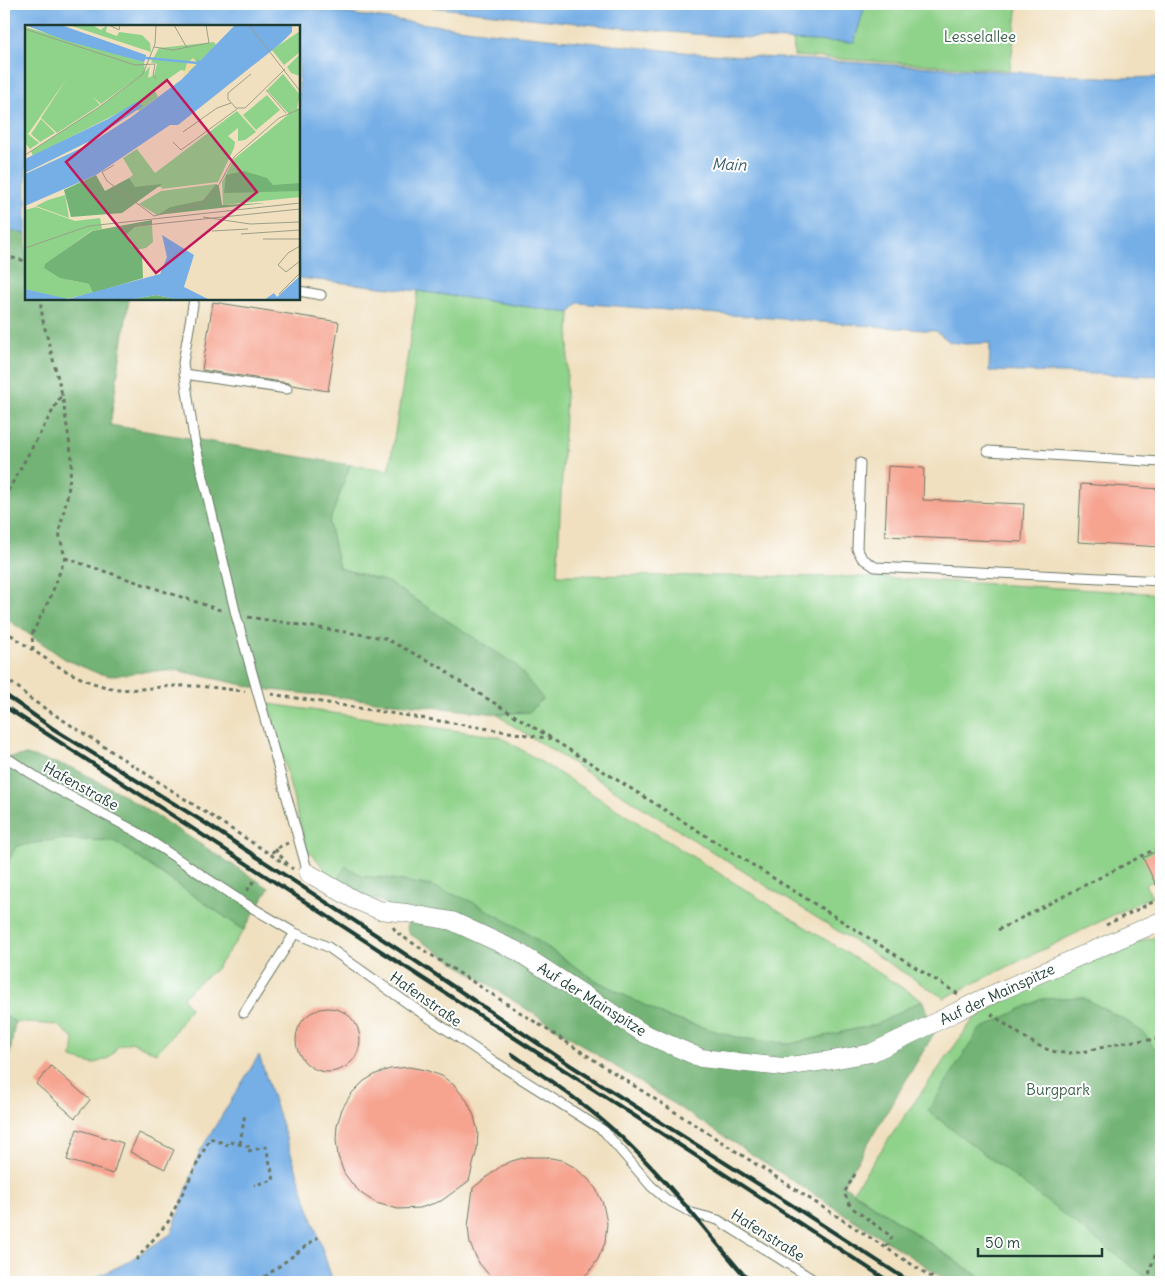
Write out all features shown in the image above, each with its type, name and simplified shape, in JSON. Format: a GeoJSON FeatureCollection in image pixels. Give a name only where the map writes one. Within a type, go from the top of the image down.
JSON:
{"type":"FeatureCollection","features":[{"type":"Feature","properties":{"kind":"street","name":"Auf der Mainspitze"},"geometry":{"type":"LineString","coordinates":[[300,871],[378,910],[452,921],[516,951],[643,1033],[701,1058],[783,1067],[871,1053],[974,1002],[1161,921]]}},
{"type":"Feature","properties":{"kind":"lane"},"geometry":{"type":"LineString","coordinates":[[300,291],[321,295]]}},
{"type":"Feature","properties":{"kind":"lane"},"geometry":{"type":"LineString","coordinates":[[194,300],[183,363],[194,439],[236,615],[258,692],[300,871]]}},
{"type":"Feature","properties":{"kind":"lane"},"geometry":{"type":"LineString","coordinates":[[184,374],[288,389]]}},
{"type":"Feature","properties":{"kind":"lane"},"geometry":{"type":"LineString","coordinates":[[988,451],[1161,462]]}},
{"type":"Feature","properties":{"kind":"lane"},"geometry":{"type":"LineString","coordinates":[[860,463],[857,549],[862,558],[875,567],[1161,581]]}},
{"type":"Feature","properties":{"kind":"lane","name":"Hafenstraße"},"geometry":{"type":"LineString","coordinates":[[4,756],[49,785],[137,832],[241,901],[295,933],[328,947],[462,1040],[604,1132],[651,1186],[666,1199],[692,1213],[718,1220],[817,1282]]}},
{"type":"Feature","properties":{"kind":"lane"},"geometry":{"type":"LineString","coordinates":[[244,1013],[295,933]]}},
{"type":"Feature","properties":{"kind":"path"},"geometry":{"type":"LineString","coordinates":[[4,256],[25,261]]}},
{"type":"Feature","properties":{"kind":"path"},"geometry":{"type":"LineString","coordinates":[[33,650],[32,634],[51,596],[65,558],[59,533],[68,494],[72,459],[62,394],[43,321],[40,300]]}},
{"type":"Feature","properties":{"kind":"path"},"geometry":{"type":"LineString","coordinates":[[4,498],[62,394]]}},
{"type":"Feature","properties":{"kind":"path"},"geometry":{"type":"LineString","coordinates":[[65,558],[236,615],[384,638],[442,668],[458,680],[1049,1050],[1064,1052],[1084,1051],[1155,1039],[1161,1036]]}},
{"type":"Feature","properties":{"kind":"path"},"geometry":{"type":"LineString","coordinates":[[4,630],[80,678],[119,689],[180,686],[258,692],[552,739]]}},
{"type":"Feature","properties":{"kind":"path"},"geometry":{"type":"LineString","coordinates":[[4,678],[29,698],[300,871]]}},
{"type":"Feature","properties":{"kind":"path"},"geometry":{"type":"LineString","coordinates":[[998,930],[1161,846]]}},
{"type":"Feature","properties":{"kind":"path"},"geometry":{"type":"LineString","coordinates":[[272,853],[276,849],[300,871]]}},
{"type":"Feature","properties":{"kind":"path"},"geometry":{"type":"LineString","coordinates":[[378,910],[397,933],[939,1282]]}},
{"type":"Feature","properties":{"kind":"path"},"geometry":{"type":"LineString","coordinates":[[1155,1039],[1161,1043]]}},
{"type":"Feature","properties":{"kind":"path"},"geometry":{"type":"LineString","coordinates":[[240,1144],[246,1113]]}},
{"type":"Feature","properties":{"kind":"path"},"geometry":{"type":"LineString","coordinates":[[136,1260],[168,1222],[210,1138],[229,1144],[251,1147]]}},
{"type":"Feature","properties":{"kind":"path"},"geometry":{"type":"LineString","coordinates":[[248,1151],[266,1147],[274,1180],[254,1185]]}},
{"type":"Feature","properties":{"kind":"path"},"geometry":{"type":"LineString","coordinates":[[855,1174],[844,1192],[851,1207],[892,1237],[886,1247]]}},
{"type":"Feature","properties":{"kind":"path"},"geometry":{"type":"LineString","coordinates":[[258,1282],[318,1237]]}},
{"type":"Feature","properties":{"kind":"path"},"geometry":{"type":"LineString","coordinates":[[1149,1282],[1150,1269],[1161,1241]]}},
{"type":"Feature","properties":{"kind":"green space","name":"Lesselallee"},"geometry":{"type":"Polygon","coordinates":[[[793,4],[1018,4],[1010,70],[794,56],[793,4]]]}},
{"type":"Feature","properties":{"kind":"green space"},"geometry":{"type":"Polygon","coordinates":[[[4,228],[25,234],[25,300],[129,300],[110,425],[350,465],[329,523],[339,568],[388,582],[516,665],[543,699],[529,712],[498,714],[262,689],[180,671],[150,671],[111,676],[97,673],[65,659],[4,617],[4,228]]]}},
{"type":"Feature","properties":{"kind":"green space"},"geometry":{"type":"Polygon","coordinates":[[[418,291],[570,313],[557,575],[874,577],[1161,594],[1161,877],[1145,885],[1152,896],[944,998],[507,722],[498,714],[529,712],[388,582],[339,568],[329,523],[350,465],[389,470],[418,291]]]}},
{"type":"Feature","properties":{"kind":"green space"},"geometry":{"type":"Polygon","coordinates":[[[269,704],[501,737],[922,1000],[878,1024],[790,1044],[739,1038],[667,1017],[595,980],[519,928],[431,886],[386,878],[364,877],[346,867],[336,881],[331,879],[316,858],[307,851],[269,704]]]}},
{"type":"Feature","properties":{"kind":"green space"},"geometry":{"type":"Polygon","coordinates":[[[26,755],[73,768],[120,793],[269,888],[244,930],[114,841],[59,839],[16,846],[4,869],[4,758],[26,755]]]}},
{"type":"Feature","properties":{"kind":"green space"},"geometry":{"type":"Polygon","coordinates":[[[59,839],[114,841],[244,930],[215,970],[195,985],[183,998],[190,1008],[172,1036],[156,1053],[131,1042],[118,1046],[109,1058],[93,1064],[72,1058],[74,1039],[58,1025],[15,1022],[4,1015],[4,869],[16,846],[59,839]]]}},
{"type":"Feature","properties":{"kind":"green space"},"geometry":{"type":"Polygon","coordinates":[[[346,866],[364,877],[386,878],[431,886],[473,902],[519,928],[595,980],[667,1017],[739,1038],[790,1044],[878,1024],[922,1000],[936,1030],[843,1185],[987,1282],[950,1282],[410,934],[407,928],[409,919],[382,902],[358,893],[336,881],[346,866]]]}},
{"type":"Feature","properties":{"kind":"green space","name":"Burgpark"},"geometry":{"type":"Polygon","coordinates":[[[1161,935],[1161,1282],[987,1282],[853,1191],[973,1020],[1015,993],[1113,950],[1161,935]]]}},
{"type":"Feature","properties":{"kind":"green space","name":"Burgpark"},"geometry":{"type":"Polygon","coordinates":[[[1082,997],[1125,1020],[1141,1031],[1152,1046],[1161,1052],[1161,1282],[1152,1282],[928,1111],[979,1030],[1041,999],[1082,997]]]}},
{"type":"Feature","properties":{"kind":"green space"},"geometry":{"type":"Polygon","coordinates":[[[4,1015],[15,1022],[7,1072],[4,1074],[4,1015]]]}},
{"type":"Feature","properties":{"kind":"water","name":"Main"},"geometry":{"type":"Polygon","coordinates":[[[4,4],[272,4],[489,32],[693,53],[1117,78],[1161,77],[1161,376],[989,371],[990,343],[966,344],[950,342],[936,331],[578,303],[570,313],[418,291],[300,278],[300,25],[25,25],[25,234],[4,228],[4,4]]]}},
{"type":"Feature","properties":{"kind":"water"},"geometry":{"type":"Polygon","coordinates":[[[403,4],[862,4],[864,10],[854,42],[684,33],[572,23],[403,4]]]}},
{"type":"Feature","properties":{"kind":"water"},"geometry":{"type":"Polygon","coordinates":[[[259,1055],[333,1282],[86,1282],[122,1265],[171,1234],[200,1151],[259,1055]]]}},
{"type":"Feature","properties":{"kind":"building"},"geometry":{"type":"Polygon","coordinates":[[[213,302],[339,322],[328,391],[202,370],[213,302]]]}},
{"type":"Feature","properties":{"kind":"building"},"geometry":{"type":"Polygon","coordinates":[[[888,466],[924,468],[923,500],[1024,504],[1022,542],[885,536],[888,466]]]}},
{"type":"Feature","properties":{"kind":"building"},"geometry":{"type":"Polygon","coordinates":[[[1081,484],[1161,489],[1161,547],[1078,542],[1081,484]]]}},
{"type":"Feature","properties":{"kind":"building"},"geometry":{"type":"Polygon","coordinates":[[[1161,849],[1161,895],[1143,858],[1161,849]]]}},
{"type":"Feature","properties":{"kind":"building"},"geometry":{"type":"Polygon","coordinates":[[[328,1008],[340,1011],[351,1017],[357,1028],[360,1040],[357,1052],[351,1063],[340,1069],[328,1072],[316,1069],[305,1063],[299,1052],[296,1040],[299,1028],[305,1017],[316,1011],[328,1008]]]}},
{"type":"Feature","properties":{"kind":"building"},"geometry":{"type":"Polygon","coordinates":[[[51,1066],[90,1100],[75,1118],[36,1084],[51,1066]]]}},
{"type":"Feature","properties":{"kind":"building"},"geometry":{"type":"Polygon","coordinates":[[[409,1067],[442,1076],[455,1086],[467,1101],[474,1116],[478,1132],[477,1149],[469,1181],[441,1201],[420,1208],[398,1209],[376,1203],[362,1194],[344,1173],[338,1156],[337,1125],[342,1109],[351,1094],[364,1081],[390,1069],[409,1067]]]}},
{"type":"Feature","properties":{"kind":"building"},"geometry":{"type":"Polygon","coordinates":[[[77,1129],[123,1143],[113,1174],[67,1160],[77,1129]]]}},
{"type":"Feature","properties":{"kind":"building"},"geometry":{"type":"Polygon","coordinates":[[[139,1133],[174,1150],[165,1169],[130,1152],[139,1133]]]}},
{"type":"Feature","properties":{"kind":"building"},"geometry":{"type":"Polygon","coordinates":[[[526,1157],[546,1157],[561,1160],[574,1167],[596,1189],[603,1204],[607,1223],[605,1243],[598,1259],[589,1272],[577,1282],[499,1282],[489,1275],[479,1263],[470,1244],[468,1227],[473,1188],[501,1166],[526,1157]]]}},
{"type":"Feature","properties":{"kind":"railway"},"geometry":{"type":"LineString","coordinates":[[4,694],[52,728],[202,821],[399,950],[570,1065],[910,1282]]}},
{"type":"Feature","properties":{"kind":"railway"},"geometry":{"type":"LineString","coordinates":[[4,706],[890,1282]]}},
{"type":"Feature","properties":{"kind":"railway"},"geometry":{"type":"LineString","coordinates":[[512,1054],[579,1102],[636,1151],[670,1187],[750,1282]]}}]}
